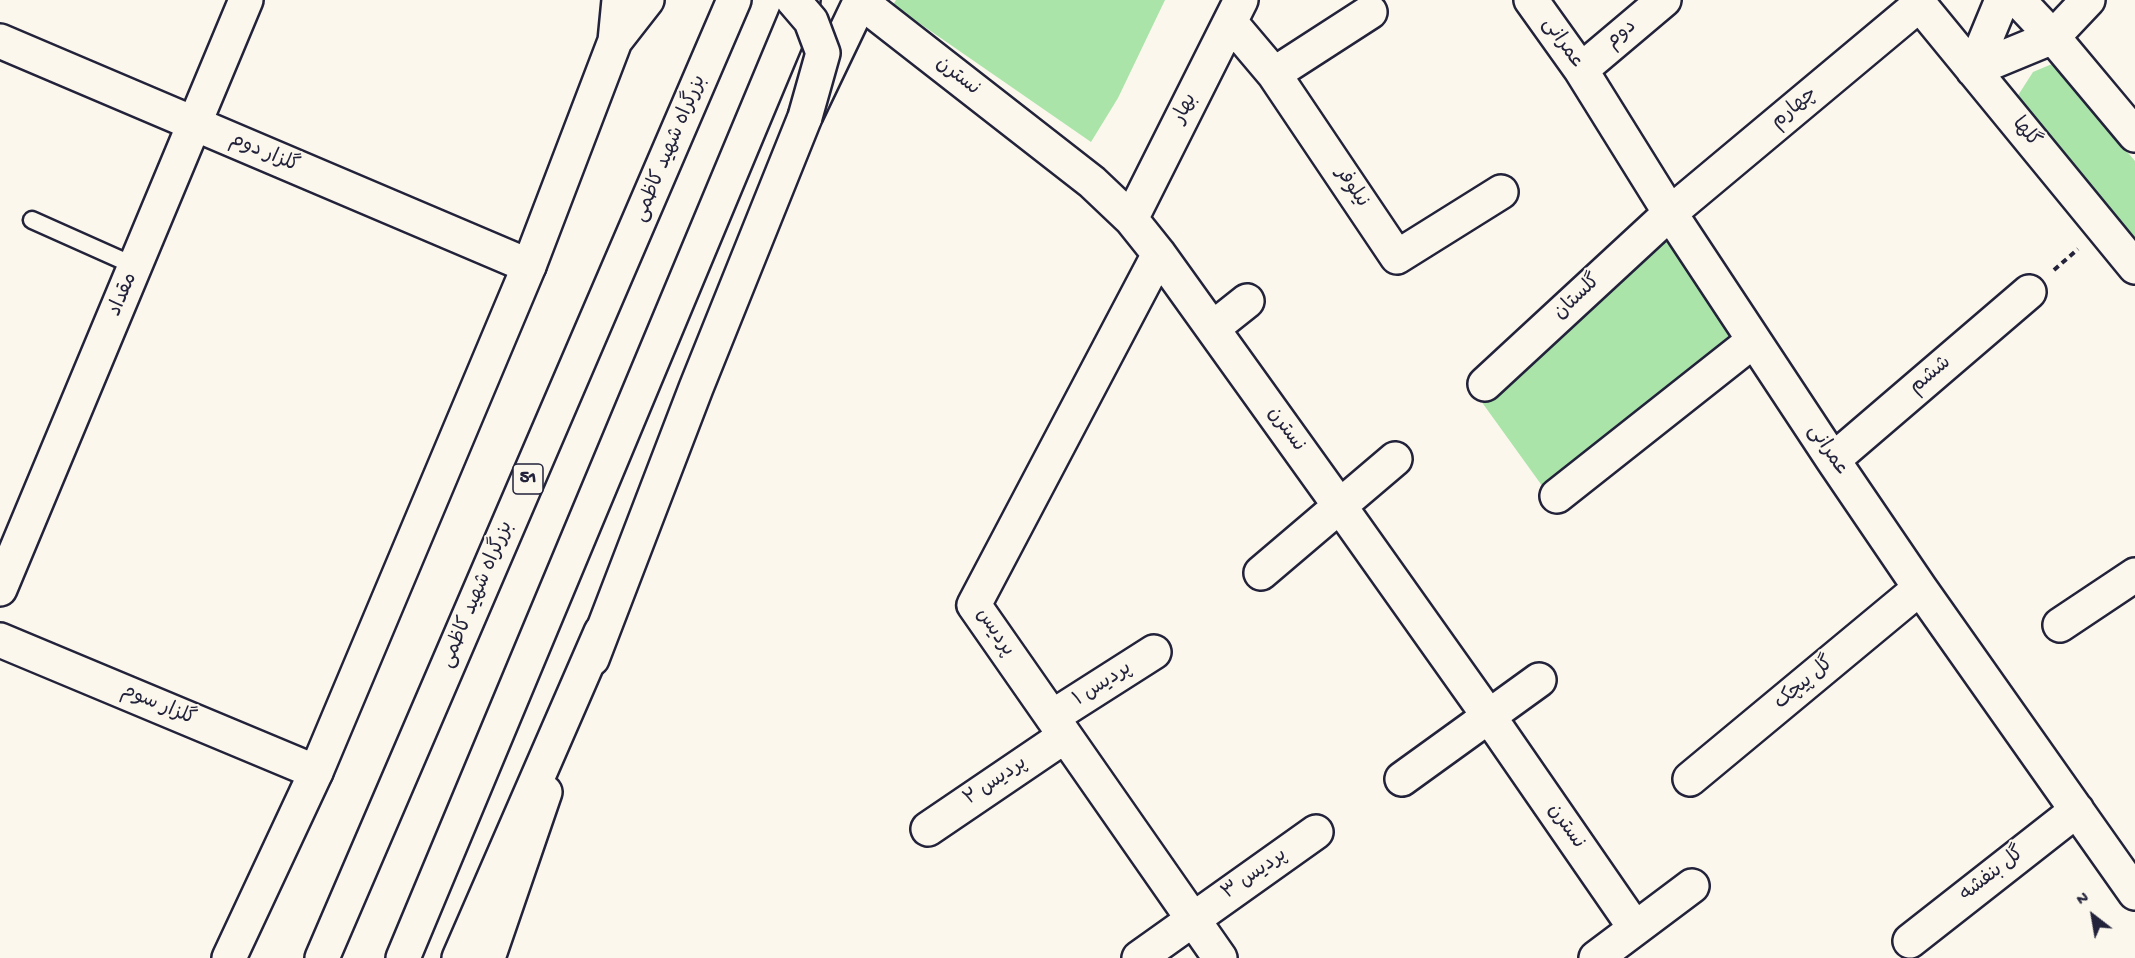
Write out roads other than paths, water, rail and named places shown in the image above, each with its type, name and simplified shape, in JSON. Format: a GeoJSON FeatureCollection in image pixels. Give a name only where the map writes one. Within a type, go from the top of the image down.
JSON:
{"type":"FeatureCollection","features":[{"type":"Feature","properties":{"kind":"main road","name":"مقداد"},"geometry":{"type":"LineString","coordinates":[[0,589],[246,0]]}},
{"type":"Feature","properties":{"kind":"main road"},"geometry":{"type":"LineString","coordinates":[[229,958],[316,772],[529,266],[615,41],[619,0]]}},
{"type":"Feature","properties":{"kind":"main road"},"geometry":{"type":"LineString","coordinates":[[615,41],[647,0]]}},
{"type":"Feature","properties":{"kind":"main road","name":"بزرگراه شهید کاظمی"},"geometry":{"type":"LineString","coordinates":[[322,958],[734,0]]}},
{"type":"Feature","properties":{"kind":"main road"},"geometry":{"type":"LineString","coordinates":[[793,0],[811,21],[823,53],[805,117]]}},
{"type":"Feature","properties":{"kind":"main road"},"geometry":{"type":"LineString","coordinates":[[403,958],[803,0]]}},
{"type":"Feature","properties":{"kind":"main road","name":"عمرانی"},"geometry":{"type":"LineString","coordinates":[[1531,0],[1581,70],[1670,213],[1833,460],[1920,588],[2135,893]]}},
{"type":"Feature","properties":{"kind":"main road","name":"دوم"},"geometry":{"type":"LineString","coordinates":[[1581,70],[1664,0]]}},
{"type":"Feature","properties":{"kind":"main road"},"geometry":{"type":"LineString","coordinates":[[1974,70],[2002,0]]}},
{"type":"Feature","properties":{"kind":"main road"},"geometry":{"type":"LineString","coordinates":[[2018,0],[2053,37],[2135,135]]}},
{"type":"Feature","properties":{"kind":"main road"},"geometry":{"type":"LineString","coordinates":[[1974,70],[2053,37],[2088,0]]}},
{"type":"Feature","properties":{"kind":"main road"},"geometry":{"type":"LineString","coordinates":[[459,958],[601,632],[805,117],[860,1]]}},
{"type":"Feature","properties":{"kind":"main road","name":"نسترن"},"geometry":{"type":"LineString","coordinates":[[860,1],[1092,182],[1131,219],[1213,328],[1339,505],[1635,928]]}},
{"type":"Feature","properties":{"kind":"main road","name":"گلها"},"geometry":{"type":"LineString","coordinates":[[1918,2],[2135,267]]}},
{"type":"Feature","properties":{"kind":"main road","name":"چهارم"},"geometry":{"type":"LineString","coordinates":[[1670,213],[1918,2]]}},
{"type":"Feature","properties":{"kind":"main road","name":"بهار"},"geometry":{"type":"LineString","coordinates":[[1131,219],[1236,11]]}},
{"type":"Feature","properties":{"kind":"main road","name":"نیلوفر"},"geometry":{"type":"LineString","coordinates":[[1236,11],[1274,74],[1397,257],[1501,192]]}},
{"type":"Feature","properties":{"kind":"main road"},"geometry":{"type":"LineString","coordinates":[[1274,74],[1370,12]]}},
{"type":"Feature","properties":{"kind":"main road","name":"گلزار دوم"},"geometry":{"type":"LineString","coordinates":[[0,41],[529,266]]}},
{"type":"Feature","properties":{"kind":"main road","name":"گلستان"},"geometry":{"type":"LineString","coordinates":[[1485,384],[1670,213]]}},
{"type":"Feature","properties":{"kind":"main road","name":"پردیس"},"geometry":{"type":"LineString","coordinates":[[1159,254],[974,605],[1220,958]]}},
{"type":"Feature","properties":{"kind":"main road","name":"ششم"},"geometry":{"type":"LineString","coordinates":[[1833,460],[2029,292]]}},
{"type":"Feature","properties":{"kind":"main road"},"geometry":{"type":"LineString","coordinates":[[1213,328],[1247,301]]}},
{"type":"Feature","properties":{"kind":"main road"},"geometry":{"type":"LineString","coordinates":[[1557,496],[1754,341]]}},
{"type":"Feature","properties":{"kind":"main road"},"geometry":{"type":"LineString","coordinates":[[1261,573],[1395,459]]}},
{"type":"Feature","properties":{"kind":"main road"},"geometry":{"type":"LineString","coordinates":[[2060,625],[2135,575]]}},
{"type":"Feature","properties":{"kind":"main road","name":"گل پیچک"},"geometry":{"type":"LineString","coordinates":[[1690,779],[1920,588]]}},
{"type":"Feature","properties":{"kind":"main road"},"geometry":{"type":"LineString","coordinates":[[488,958],[601,632]]}},
{"type":"Feature","properties":{"kind":"main road","name":"گلزار سوم"},"geometry":{"type":"LineString","coordinates":[[0,640],[316,772]]}},
{"type":"Feature","properties":{"kind":"main road","name":"پردیس ۱"},"geometry":{"type":"LineString","coordinates":[[1058,726],[1154,652]]}},
{"type":"Feature","properties":{"kind":"main road"},"geometry":{"type":"LineString","coordinates":[[1402,778],[1539,680]]}},
{"type":"Feature","properties":{"kind":"main road","name":"پردیس ۲"},"geometry":{"type":"LineString","coordinates":[[928,829],[1058,726]]}},
{"type":"Feature","properties":{"kind":"main road","name":"گل بنفشه"},"geometry":{"type":"LineString","coordinates":[[1910,941],[2077,810]]}},
{"type":"Feature","properties":{"kind":"main road","name":"پردیس ۳"},"geometry":{"type":"LineString","coordinates":[[1139,958],[1316,832]]}},
{"type":"Feature","properties":{"kind":"main road"},"geometry":{"type":"LineString","coordinates":[[1596,958],[1692,886]]}},
{"type":"Feature","properties":{"kind":"lane"},"geometry":{"type":"LineString","coordinates":[[32,220],[135,266]]}}]}
